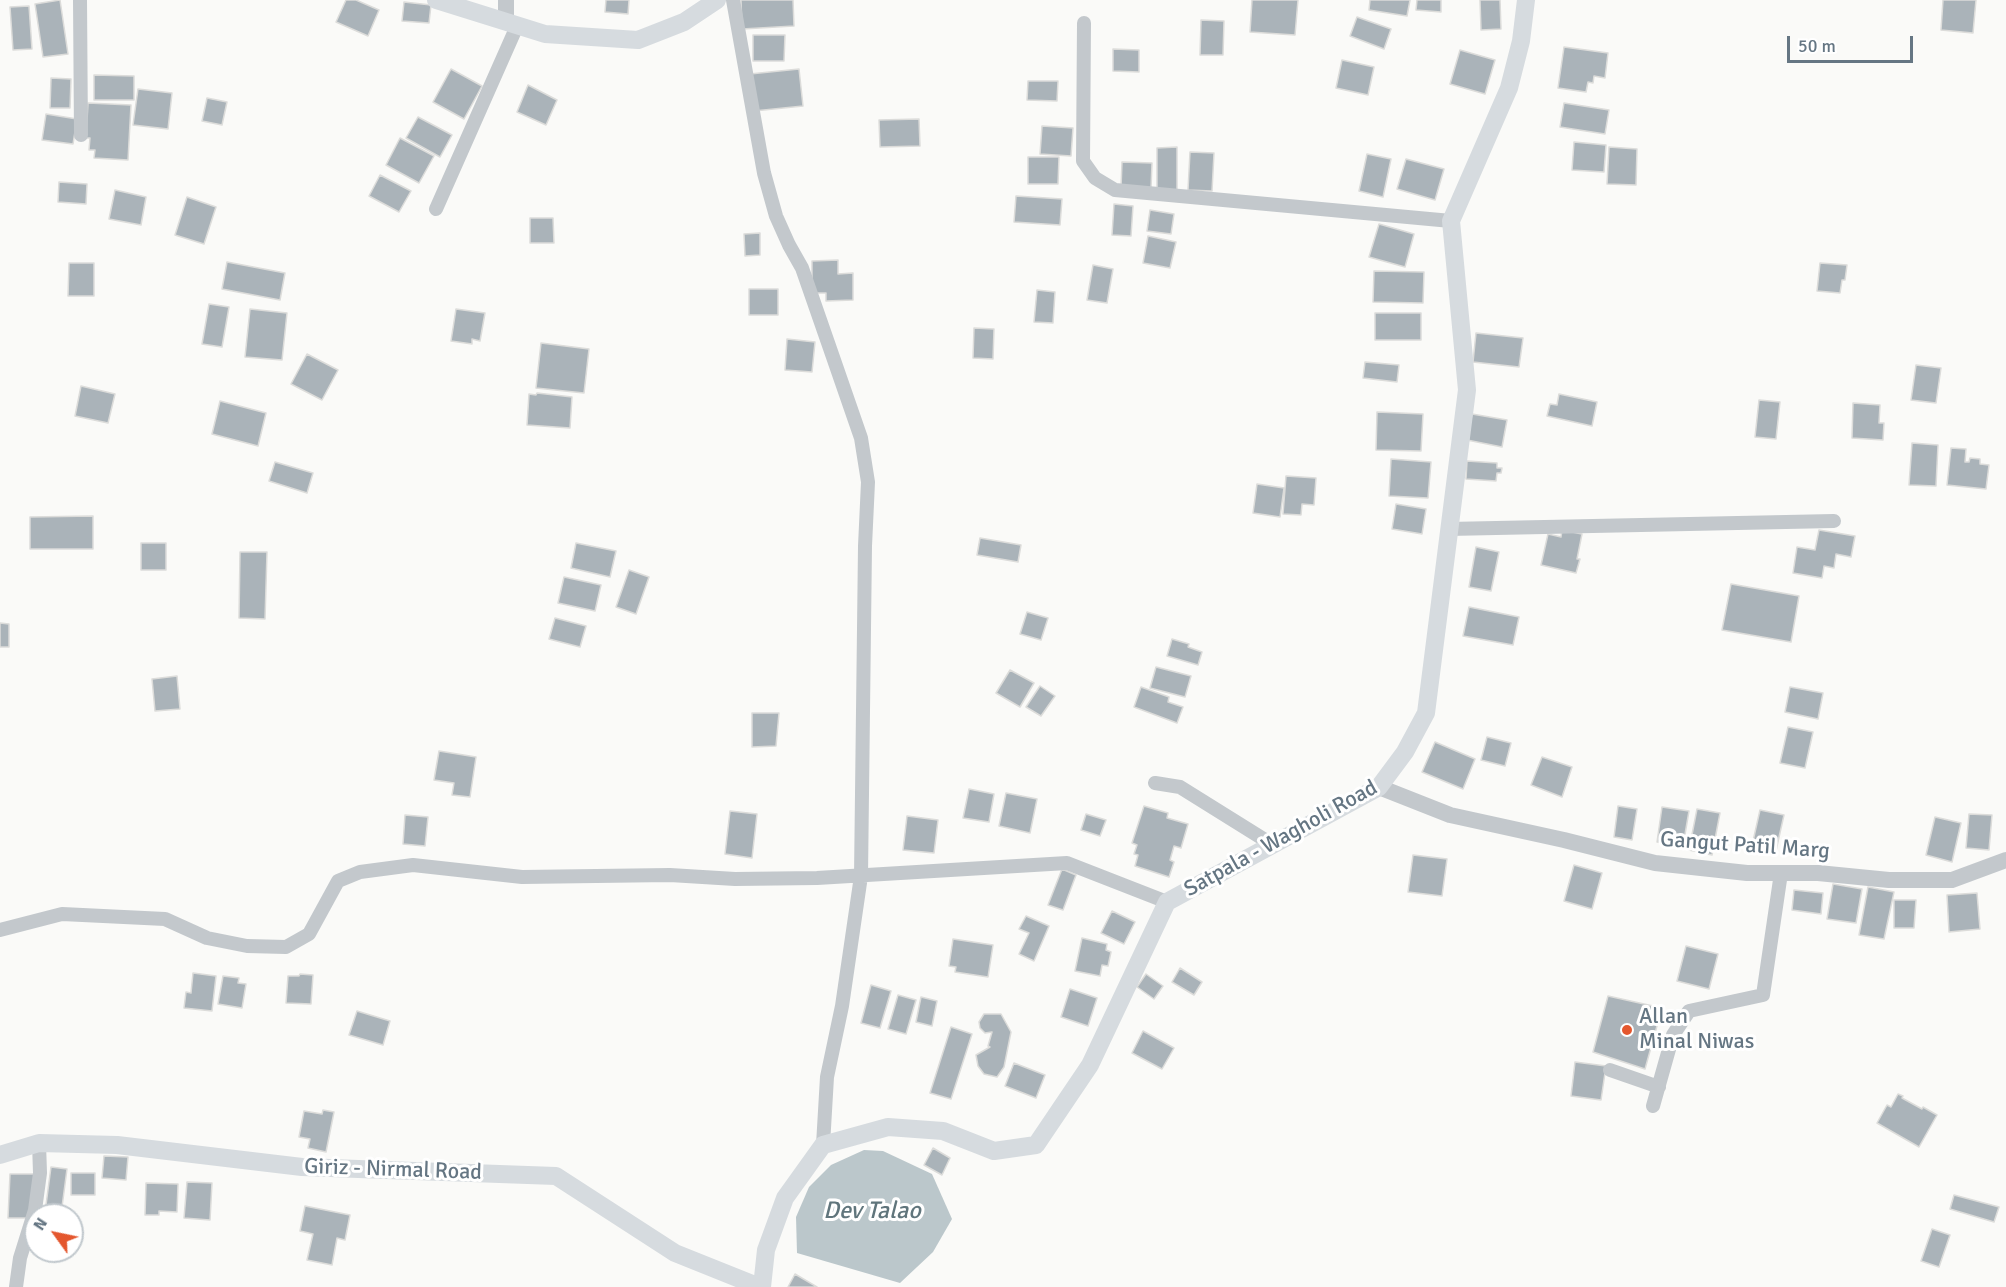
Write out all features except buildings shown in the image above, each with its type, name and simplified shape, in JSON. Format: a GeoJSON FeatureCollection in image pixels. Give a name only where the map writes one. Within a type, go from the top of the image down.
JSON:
{"type":"FeatureCollection","features":[{"type":"Feature","properties":{"kind":"main road"},"geometry":{"type":"LineString","coordinates":[[436,0],[545,34],[638,40],[684,22],[717,0]]}},
{"type":"Feature","properties":{"kind":"main road","name":"Satpala - Wagholi Road"},"geometry":{"type":"LineString","coordinates":[[823,1144],[888,1127],[944,1131],[994,1151],[1036,1145],[1090,1065],[1167,902],[1379,787],[1405,752],[1426,713],[1467,390],[1450,220],[1509,88],[1521,41],[1526,0]]}},
{"type":"Feature","properties":{"kind":"main road","name":"Giriz - Nirmal Road"},"geometry":{"type":"LineString","coordinates":[[0,1155],[39,1143],[117,1145],[302,1167],[556,1176],[675,1253],[761,1287]]}},
{"type":"Feature","properties":{"kind":"main road"},"geometry":{"type":"LineString","coordinates":[[761,1287],[766,1250],[785,1198],[823,1144]]}},
{"type":"Feature","properties":{"kind":"street"},"geometry":{"type":"LineString","coordinates":[[80,0],[81,135]]}},
{"type":"Feature","properties":{"kind":"street"},"geometry":{"type":"LineString","coordinates":[[436,209],[512,24],[506,0]]}},
{"type":"Feature","properties":{"kind":"street"},"geometry":{"type":"LineString","coordinates":[[733,0],[764,173],[776,216],[802,268],[838,371],[861,438],[868,482],[865,546],[861,876],[842,1006],[826,1077],[823,1144]]}},
{"type":"Feature","properties":{"kind":"street"},"geometry":{"type":"LineString","coordinates":[[1084,23],[1083,161],[1095,178],[1115,190],[1450,220]]}},
{"type":"Feature","properties":{"kind":"street"},"geometry":{"type":"LineString","coordinates":[[1448,529],[1834,521]]}},
{"type":"Feature","properties":{"kind":"street"},"geometry":{"type":"LineString","coordinates":[[1155,783],[1180,787],[1273,845]]}},
{"type":"Feature","properties":{"kind":"street","name":"Gangut Patil Marg"},"geometry":{"type":"LineString","coordinates":[[1379,787],[1450,815],[1655,863],[1747,873],[1818,873],[1889,880],[1952,880],[2006,860]]}},
{"type":"Feature","properties":{"kind":"street"},"geometry":{"type":"LineString","coordinates":[[0,930],[62,914],[165,919],[207,938],[247,946],[286,947],[309,934],[338,881],[360,872],[413,865],[522,877],[670,875],[735,879],[861,876],[1067,863],[1167,902]]}},
{"type":"Feature","properties":{"kind":"street"},"geometry":{"type":"LineString","coordinates":[[1653,1106],[1673,1035],[1689,1011],[1763,995],[1780,873]]}},
{"type":"Feature","properties":{"kind":"street"},"geometry":{"type":"LineString","coordinates":[[1610,1070],[1659,1087]]}},
{"type":"Feature","properties":{"kind":"street"},"geometry":{"type":"LineString","coordinates":[[16,1287],[20,1258],[35,1210],[40,1173],[39,1143]]}},
{"type":"Feature","properties":{"kind":"water","name":"Dev Talao"},"geometry":{"type":"Polygon","coordinates":[[[864,1150],[883,1151],[932,1174],[952,1219],[933,1252],[900,1283],[797,1253],[796,1217],[809,1187],[831,1165],[864,1150]]]}},
{"type":"Feature","properties":{"kind":"place","name":"Allan Minal Niwas"},"geometry":{"type":"Point","coordinates":[1627,1030]}}]}
